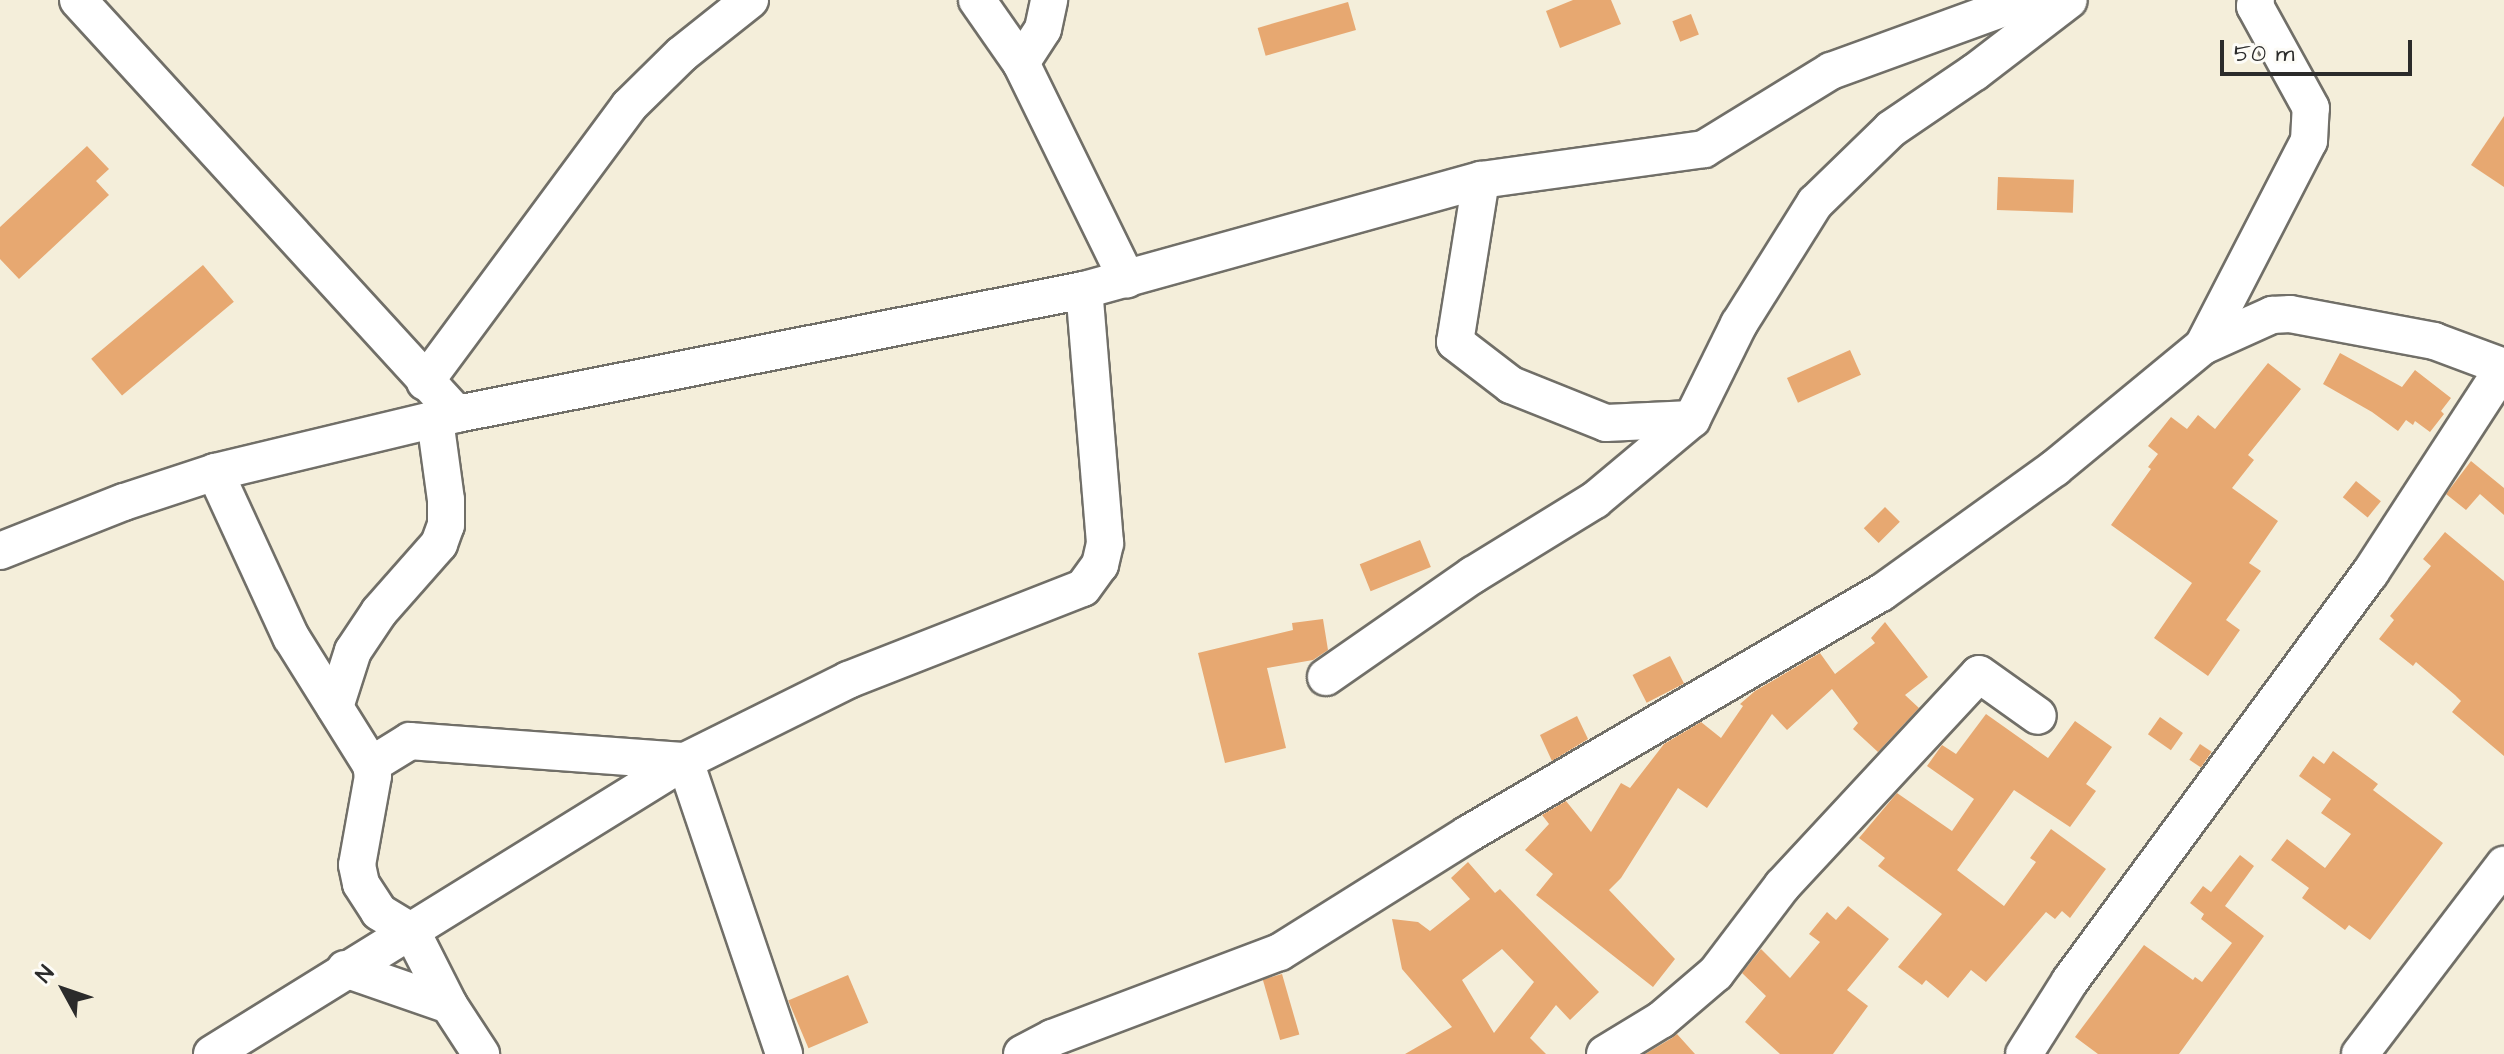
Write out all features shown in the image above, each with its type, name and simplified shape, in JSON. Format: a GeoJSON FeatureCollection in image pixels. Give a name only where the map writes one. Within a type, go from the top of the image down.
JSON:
{"type":"FeatureCollection","features":[{"type":"Feature","properties":{"kind":"street"},"geometry":{"type":"LineString","coordinates":[[78,0],[425,382],[446,417],[446,525],[439,544],[379,612],[353,651],[335,707]]}},
{"type":"Feature","properties":{"kind":"street"},"geometry":{"type":"LineString","coordinates":[[425,382],[629,106],[682,54],[750,0]]}},
{"type":"Feature","properties":{"kind":"street"},"geometry":{"type":"LineString","coordinates":[[977,0],[1021,63],[1127,279]]}},
{"type":"Feature","properties":{"kind":"street"},"geometry":{"type":"LineString","coordinates":[[1021,63],[1043,29],[1049,0]]}},
{"type":"Feature","properties":{"kind":"street"},"geometry":{"type":"LineString","coordinates":[[0,551],[124,502],[215,472],[446,417],[1084,290],[1481,180],[1704,149],[1831,71],[2026,0]]}},
{"type":"Feature","properties":{"kind":"street"},"geometry":{"type":"LineString","coordinates":[[1326,677],[1473,575],[1595,500],[1692,419],[1739,324],[1815,203],[1891,129],[2023,38],[2069,0]]}},
{"type":"Feature","properties":{"kind":"street"},"geometry":{"type":"LineString","coordinates":[[2203,346],[2309,141],[2311,108],[2255,6],[2256,0]]}},
{"type":"Feature","properties":{"kind":"street"},"geometry":{"type":"LineString","coordinates":[[1481,180],[1455,342],[1511,385],[1606,423],[1692,419]]}},
{"type":"Feature","properties":{"kind":"street"},"geometry":{"type":"LineString","coordinates":[[212,1054],[345,969],[412,932],[601,810],[685,761],[848,680],[1083,588],[1100,565],[1105,543],[1084,290]]}},
{"type":"Feature","properties":{"kind":"street"},"geometry":{"type":"LineString","coordinates":[[1022,1054],[1052,1038],[1280,952],[1468,834],[1881,593],[2055,468],[2203,346],[2272,315],[2290,314],[2434,341],[2504,367],[2370,573],[2070,981],[2024,1054]]}},
{"type":"Feature","properties":{"kind":"street"},"geometry":{"type":"LineString","coordinates":[[215,472],[275,608],[306,665],[371,765],[373,776],[357,865],[368,898],[379,912],[412,932],[449,1005],[481,1054]]}},
{"type":"Feature","properties":{"kind":"street"},"geometry":{"type":"LineString","coordinates":[[1605,1054],[1661,1020],[1716,973],[1782,886],[1979,674],[2038,716]]}},
{"type":"Feature","properties":{"kind":"street"},"geometry":{"type":"LineString","coordinates":[[371,765],[410,741],[685,761]]}},
{"type":"Feature","properties":{"kind":"street"},"geometry":{"type":"LineString","coordinates":[[685,761],[784,1054]]}},
{"type":"Feature","properties":{"kind":"street"},"geometry":{"type":"LineString","coordinates":[[2371,1049],[2504,865]]}},
{"type":"Feature","properties":{"kind":"street"},"geometry":{"type":"LineString","coordinates":[[345,969],[449,1005]]}},
{"type":"Feature","properties":{"kind":"building"},"geometry":{"type":"Polygon","coordinates":[[[1573,0],[1611,0],[1621,24],[1560,48],[1546,11],[1573,0]]]}},
{"type":"Feature","properties":{"kind":"building"},"geometry":{"type":"Polygon","coordinates":[[[1348,2],[1356,30],[1266,56],[1258,28],[1348,2]]]}},
{"type":"Feature","properties":{"kind":"building"},"geometry":{"type":"Polygon","coordinates":[[[1691,14],[1699,35],[1680,42],[1672,21],[1691,14]]]}},
{"type":"Feature","properties":{"kind":"building"},"geometry":{"type":"Polygon","coordinates":[[[2504,116],[2504,187],[2471,165],[2504,116]]]}},
{"type":"Feature","properties":{"kind":"building"},"geometry":{"type":"Polygon","coordinates":[[[87,146],[109,169],[96,181],[109,195],[19,279],[0,259],[0,227],[87,146]]]}},
{"type":"Feature","properties":{"kind":"building"},"geometry":{"type":"Polygon","coordinates":[[[1998,177],[2074,180],[2073,213],[1997,210],[1998,177]]]}},
{"type":"Feature","properties":{"kind":"building"},"geometry":{"type":"Polygon","coordinates":[[[203,265],[234,302],[122,396],[91,359],[203,265]]]}},
{"type":"Feature","properties":{"kind":"building"},"geometry":{"type":"Polygon","coordinates":[[[1850,350],[1861,375],[1798,403],[1787,378],[1850,350]]]}},
{"type":"Feature","properties":{"kind":"building"},"geometry":{"type":"Polygon","coordinates":[[[2340,353],[2402,387],[2415,370],[2451,398],[2441,411],[2444,414],[2430,432],[2415,421],[2413,425],[2406,420],[2398,431],[2323,384],[2340,353]]]}},
{"type":"Feature","properties":{"kind":"building"},"geometry":{"type":"Polygon","coordinates":[[[2268,363],[2301,389],[2248,455],[2254,460],[2232,488],[2278,521],[2249,563],[2261,571],[2226,620],[2240,630],[2208,676],[2154,638],[2192,583],[2111,525],[2151,469],[2148,467],[2158,454],[2148,446],[2171,417],[2187,429],[2198,415],[2215,429],[2268,363]]]}},
{"type":"Feature","properties":{"kind":"building"},"geometry":{"type":"Polygon","coordinates":[[[2471,461],[2504,488],[2504,515],[2480,494],[2466,510],[2446,494],[2471,461]]]}},
{"type":"Feature","properties":{"kind":"building"},"geometry":{"type":"Polygon","coordinates":[[[2356,481],[2381,501],[2368,517],[2343,497],[2356,481]]]}},
{"type":"Feature","properties":{"kind":"building"},"geometry":{"type":"Polygon","coordinates":[[[1885,507],[1900,522],[1879,543],[1864,528],[1885,507]]]}},
{"type":"Feature","properties":{"kind":"building"},"geometry":{"type":"Polygon","coordinates":[[[2445,532],[2504,581],[2504,756],[2452,712],[2461,701],[2455,695],[2416,662],[2413,666],[2379,639],[2394,620],[2390,616],[2431,566],[2423,559],[2445,532]]]}},
{"type":"Feature","properties":{"kind":"building"},"geometry":{"type":"Polygon","coordinates":[[[1420,540],[1431,567],[1371,591],[1360,564],[1420,540]]]}},
{"type":"Feature","properties":{"kind":"building"},"geometry":{"type":"Polygon","coordinates":[[[1323,619],[1328,650],[1313,660],[1267,668],[1286,748],[1225,763],[1198,653],[1293,630],[1292,623],[1323,619]]]}},
{"type":"Feature","properties":{"kind":"building"},"geometry":{"type":"Polygon","coordinates":[[[1885,622],[1928,677],[1905,695],[1919,708],[1878,752],[1853,729],[1858,723],[1832,689],[1787,730],[1772,714],[1707,808],[1678,788],[1621,878],[1609,890],[1675,959],[1653,987],[1536,895],[1553,874],[1525,850],[1549,824],[1542,815],[1566,801],[1591,832],[1621,783],[1630,788],[1664,744],[1701,722],[1721,738],[1743,706],[1740,704],[1755,691],[1820,653],[1835,674],[1875,643],[1871,638],[1885,622]]]}},
{"type":"Feature","properties":{"kind":"building"},"geometry":{"type":"Polygon","coordinates":[[[1670,656],[1684,684],[1647,703],[1633,675],[1670,656]]]}},
{"type":"Feature","properties":{"kind":"building"},"geometry":{"type":"Polygon","coordinates":[[[1986,714],[2048,758],[2075,721],[2112,747],[2086,784],[2096,791],[2070,827],[2014,790],[1957,870],[2004,906],[2036,862],[2030,858],[2051,829],[2106,869],[2070,918],[2062,911],[2055,919],[2046,912],[1986,982],[1971,970],[1948,998],[1926,980],[1922,985],[1898,967],[1942,914],[1878,866],[1885,858],[1859,838],[1897,793],[1952,831],[1974,799],[1927,766],[1942,745],[1956,754],[1986,714]]]}},
{"type":"Feature","properties":{"kind":"building"},"geometry":{"type":"Polygon","coordinates":[[[1577,716],[1588,739],[1552,761],[1540,735],[1577,716]]]}},
{"type":"Feature","properties":{"kind":"building"},"geometry":{"type":"Polygon","coordinates":[[[2160,717],[2183,733],[2171,750],[2148,734],[2160,717]]]}},
{"type":"Feature","properties":{"kind":"building"},"geometry":{"type":"Polygon","coordinates":[[[2200,744],[2212,752],[2201,768],[2189,760],[2200,744]]]}},
{"type":"Feature","properties":{"kind":"building"},"geometry":{"type":"Polygon","coordinates":[[[2333,751],[2378,784],[2373,790],[2443,843],[2370,940],[2349,925],[2345,930],[2302,898],[2309,888],[2271,860],[2287,839],[2325,868],[2351,834],[2321,813],[2331,799],[2299,776],[2313,756],[2324,764],[2333,751]]]}},
{"type":"Feature","properties":{"kind":"building"},"geometry":{"type":"Polygon","coordinates":[[[2240,855],[2254,866],[2225,906],[2264,936],[2179,1054],[2098,1054],[2075,1037],[2144,945],[2193,980],[2195,977],[2202,982],[2232,943],[2201,919],[2204,914],[2190,903],[2203,886],[2211,892],[2240,855]]]}},
{"type":"Feature","properties":{"kind":"building"},"geometry":{"type":"Polygon","coordinates":[[[1468,862],[1495,893],[1500,889],[1599,992],[1570,1020],[1556,1005],[1530,1038],[1546,1054],[1405,1054],[1452,1027],[1402,969],[1392,919],[1418,922],[1430,931],[1470,899],[1451,878],[1468,862]],[[1502,949],[1462,980],[1494,1033],[1534,982],[1502,949]]]}},
{"type":"Feature","properties":{"kind":"building"},"geometry":{"type":"Polygon","coordinates":[[[1848,906],[1889,939],[1847,990],[1868,1006],[1833,1054],[1780,1054],[1745,1022],[1766,996],[1742,973],[1761,949],[1790,978],[1820,942],[1809,934],[1827,912],[1836,920],[1848,906]]]}},
{"type":"Feature","properties":{"kind":"building"},"geometry":{"type":"Polygon","coordinates":[[[1282,974],[1299,1035],[1280,1040],[1263,980],[1282,974]]]}},
{"type":"Feature","properties":{"kind":"building"},"geometry":{"type":"Polygon","coordinates":[[[848,975],[868,1023],[808,1048],[788,1000],[848,975]]]}},
{"type":"Feature","properties":{"kind":"building"},"geometry":{"type":"Polygon","coordinates":[[[1677,1034],[1695,1054],[1645,1054],[1672,1038],[1677,1034]]]}}]}
